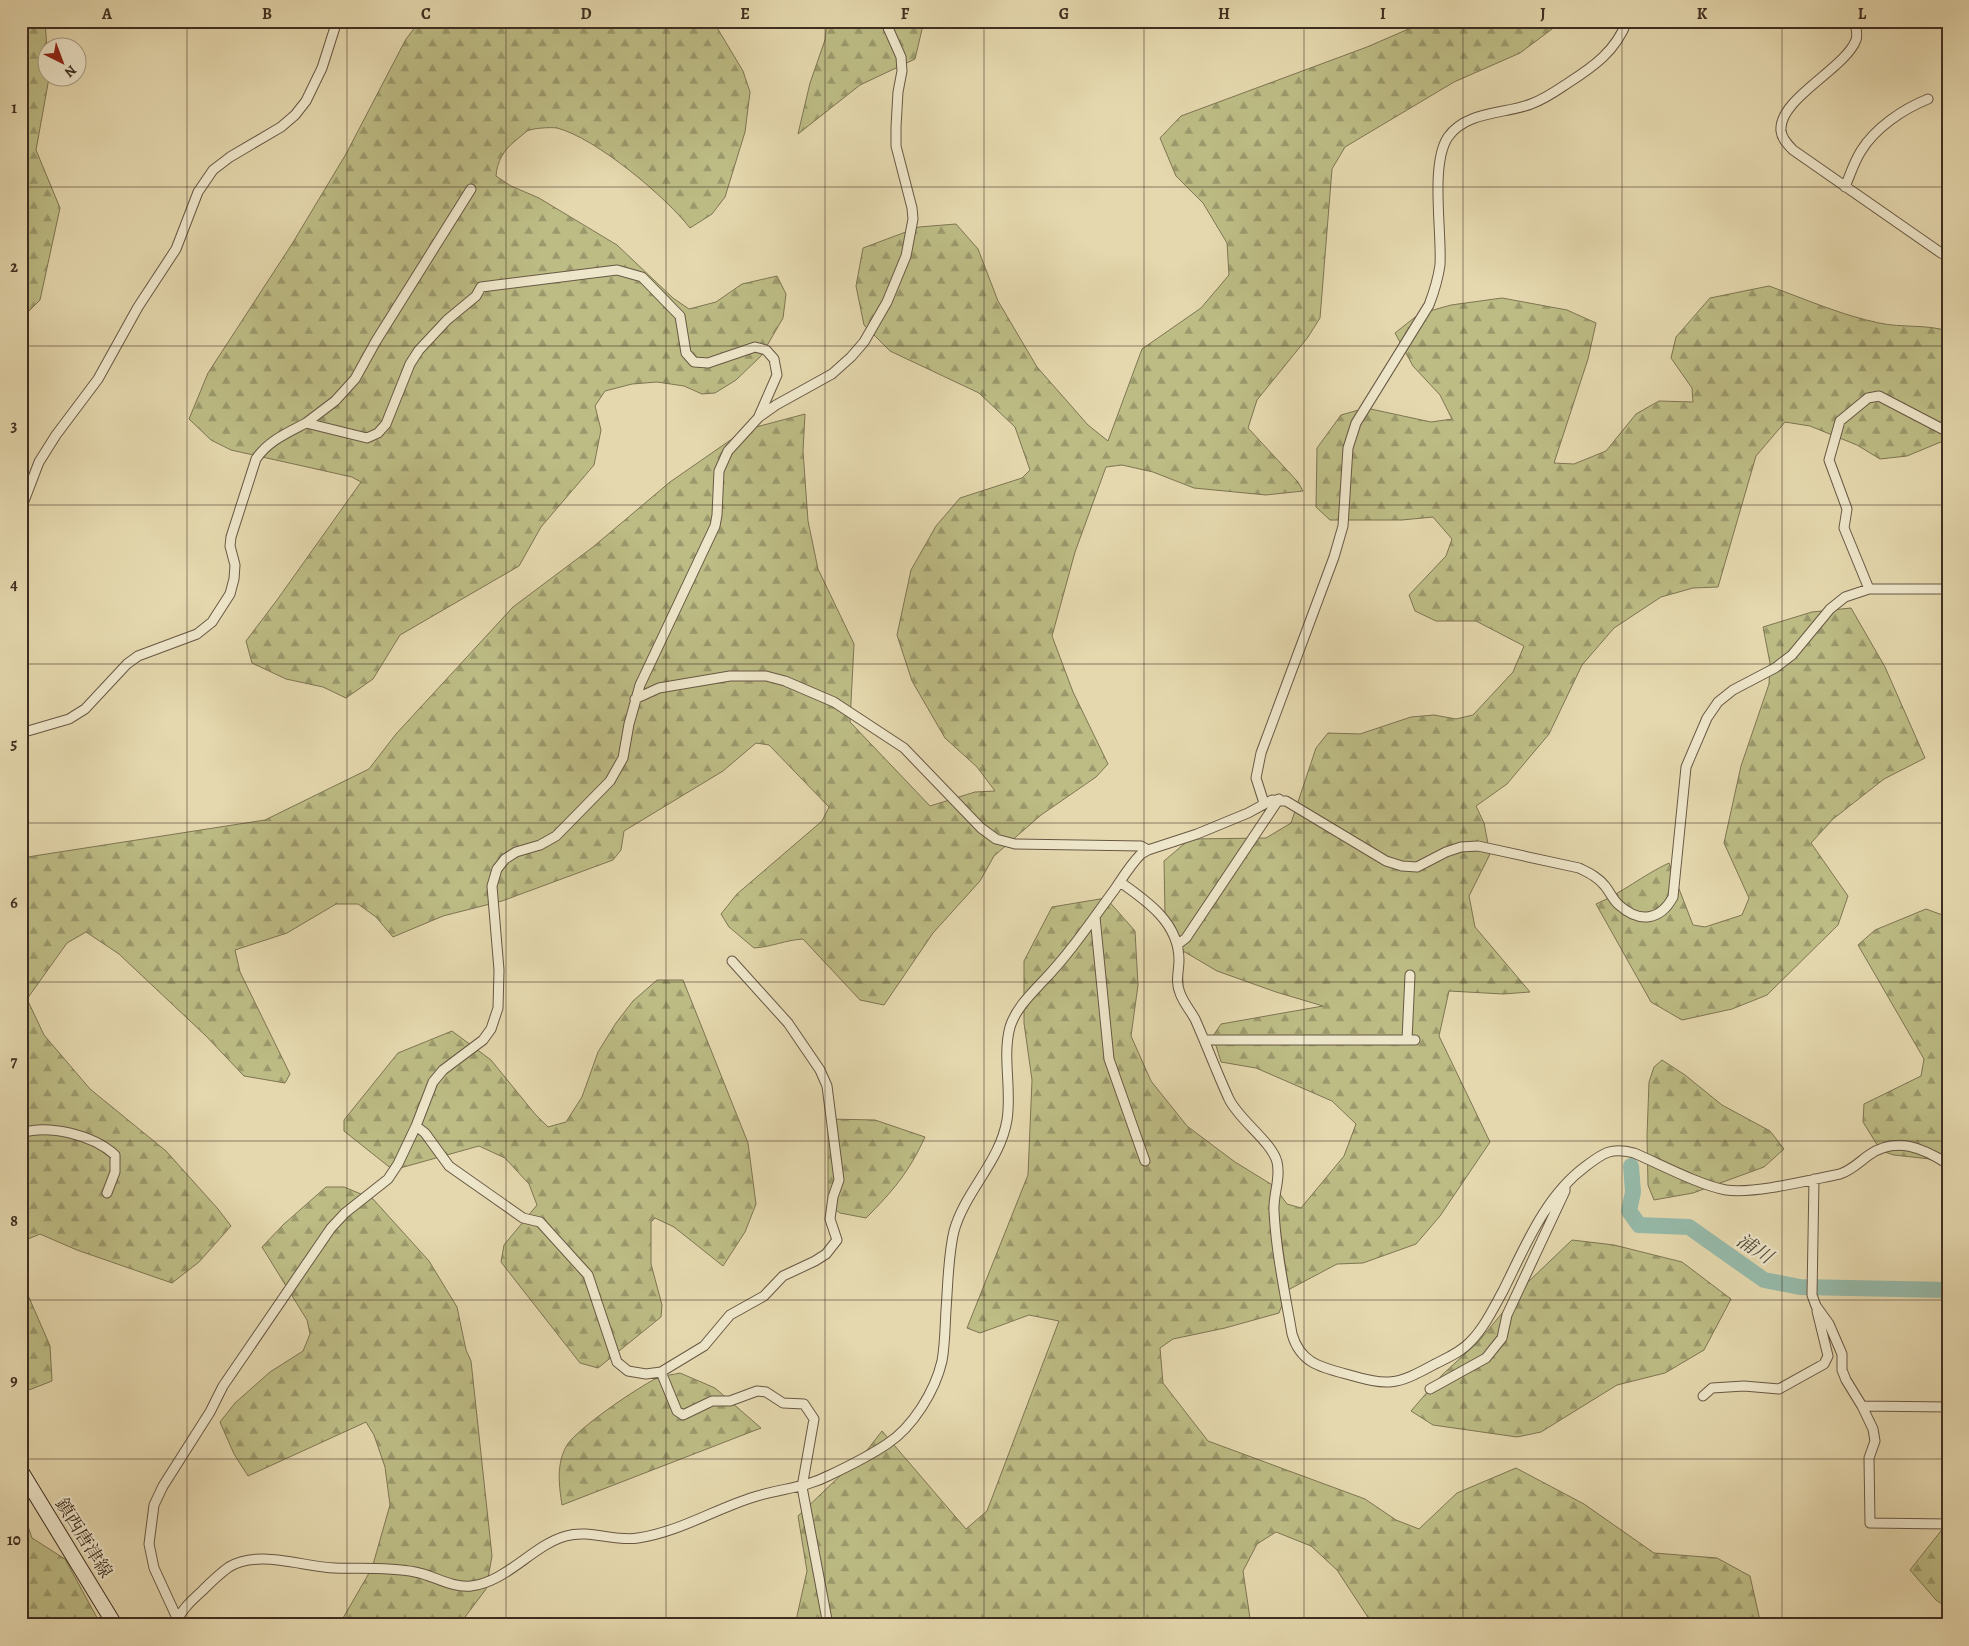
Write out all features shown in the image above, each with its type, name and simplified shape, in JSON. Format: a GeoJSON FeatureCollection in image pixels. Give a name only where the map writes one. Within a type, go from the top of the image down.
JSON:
{"type":"FeatureCollection","features":[{"type":"Feature","properties":{"kind":"main road","name":"鎮西唐津線"},"geometry":{"type":"LineString","coordinates":[[21,1471],[115,1625]]}},
{"type":"Feature","properties":{"kind":"street"},"geometry":{"type":"LineString","coordinates":[[21,509],[39,462],[56,435],[98,379],[138,307],[176,249],[198,192],[213,170],[230,157],[281,127],[306,101],[322,68],[338,21]]}},
{"type":"Feature","properties":{"kind":"street"},"geometry":{"type":"LineString","coordinates":[[176,1621],[154,1568],[149,1544],[154,1505],[163,1486],[210,1412],[223,1386],[330,1228],[345,1213],[388,1179],[398,1164],[416,1126],[432,1082],[443,1070],[483,1040],[491,1029],[498,1008],[499,970],[492,886],[498,869],[505,859],[516,852],[540,845],[556,836],[610,781],[623,758],[640,685],[715,526],[719,471],[728,450],[759,417],[776,405],[832,374],[851,357],[864,342],[887,302],[906,256],[912,213],[896,146],[898,92],[902,71],[901,57],[885,21]]}},
{"type":"Feature","properties":{"kind":"street"},"geometry":{"type":"LineString","coordinates":[[1264,803],[1256,778],[1261,754],[1343,526],[1350,437],[1356,422],[1429,305],[1436,287],[1440,265],[1439,166],[1443,147],[1455,128],[1464,123],[1474,118],[1531,104],[1548,96],[1593,67],[1616,44],[1627,21]]}},
{"type":"Feature","properties":{"kind":"street"},"geometry":{"type":"LineString","coordinates":[[1854,21],[1856,40],[1848,51],[1793,104],[1782,121],[1781,132],[1784,140],[1793,150],[1845,187],[1941,254],[1948,256]]}},
{"type":"Feature","properties":{"kind":"street"},"geometry":{"type":"LineString","coordinates":[[1845,187],[1861,152],[1873,135],[1912,105],[1928,98]]}},
{"type":"Feature","properties":{"kind":"street"},"geometry":{"type":"LineString","coordinates":[[21,733],[69,719],[85,709],[127,664],[138,656],[197,634],[212,622],[230,594],[235,565],[230,546],[231,537],[256,458],[262,450],[278,438],[306,423],[335,401],[355,379],[376,341],[471,189]]}},
{"type":"Feature","properties":{"kind":"street"},"geometry":{"type":"LineString","coordinates":[[306,423],[367,438],[378,433],[386,424],[410,364],[419,350],[447,320],[476,296],[481,287],[616,270],[642,277],[680,316],[686,353],[694,362],[708,363],[755,347],[766,350],[770,354],[774,359],[777,375],[759,417]]}},
{"type":"Feature","properties":{"kind":"street"},"geometry":{"type":"LineString","coordinates":[[1869,589],[1844,528],[1848,509],[1829,460],[1840,421],[1868,398],[1879,396],[1948,432]]}},
{"type":"Feature","properties":{"kind":"street"},"geometry":{"type":"LineString","coordinates":[[176,1621],[188,1604],[219,1575],[231,1566],[244,1561],[288,1561],[333,1568],[395,1568],[424,1574],[449,1583],[467,1586],[484,1583],[518,1565],[559,1538],[573,1534],[633,1539],[659,1534],[755,1496],[802,1487],[826,1478],[890,1442],[910,1423],[931,1391],[942,1361],[949,1267],[954,1231],[961,1212],[992,1161],[1003,1136],[1008,1116],[1009,1085],[1006,1051],[1010,1027],[1017,1011],[1025,1000],[1056,968],[1136,859],[1148,850],[1197,834],[1248,813],[1264,803],[1279,799],[1286,801],[1386,861],[1402,866],[1417,867],[1461,847],[1478,846],[1579,868],[1594,876],[1605,886],[1617,904],[1628,912],[1643,918],[1656,916],[1667,909],[1673,897],[1686,766],[1706,718],[1718,702],[1733,690],[1775,668],[1792,655],[1830,609],[1845,597],[1869,589],[1948,589]]}},
{"type":"Feature","properties":{"kind":"street"},"geometry":{"type":"LineString","coordinates":[[635,700],[659,688],[730,676],[766,676],[785,681],[834,702],[904,748],[981,828],[996,839],[1015,844],[1142,846],[1148,850]]}},
{"type":"Feature","properties":{"kind":"street"},"geometry":{"type":"LineString","coordinates":[[1178,945],[1186,938],[1279,799]]}},
{"type":"Feature","properties":{"kind":"street"},"geometry":{"type":"LineString","coordinates":[[1120,882],[1145,900],[1162,916],[1174,935],[1178,945],[1179,960],[1176,981],[1180,994],[1194,1018],[1230,1101],[1271,1150],[1276,1160],[1279,1175],[1274,1209],[1292,1334],[1301,1354],[1312,1364],[1376,1382],[1390,1383],[1404,1380],[1455,1354],[1469,1344],[1482,1329],[1532,1234],[1564,1184],[1601,1155],[1612,1150],[1634,1153],[1711,1186],[1727,1190],[1750,1190],[1840,1174],[1850,1171],[1873,1153],[1891,1145],[1903,1144],[1915,1147],[1930,1153],[1948,1164]]}},
{"type":"Feature","properties":{"kind":"street"},"geometry":{"type":"LineString","coordinates":[[1095,917],[1109,1059],[1145,1162]]}},
{"type":"Feature","properties":{"kind":"street"},"geometry":{"type":"LineString","coordinates":[[416,1126],[424,1133],[450,1166],[523,1218],[540,1222],[588,1275],[617,1362],[628,1371],[646,1374],[661,1372],[704,1346],[730,1315],[764,1296],[783,1276],[826,1254],[837,1240],[830,1219],[833,1197],[839,1180],[826,1086],[820,1070],[788,1023],[732,961]]}},
{"type":"Feature","properties":{"kind":"street"},"geometry":{"type":"LineString","coordinates":[[1204,1040],[1411,1040],[1410,975]]}},
{"type":"Feature","properties":{"kind":"street"},"geometry":{"type":"LineString","coordinates":[[21,1133],[56,1131],[86,1138],[106,1147],[114,1155],[115,1172],[107,1193]]}},
{"type":"Feature","properties":{"kind":"street"},"geometry":{"type":"LineString","coordinates":[[1703,1396],[1712,1388],[1744,1386],[1779,1389],[1824,1364],[1828,1356],[1812,1295],[1814,1180]]}},
{"type":"Feature","properties":{"kind":"street"},"geometry":{"type":"LineString","coordinates":[[1430,1389],[1486,1358],[1502,1338],[1507,1315],[1565,1191],[1564,1184]]}},
{"type":"Feature","properties":{"kind":"street"},"geometry":{"type":"LineString","coordinates":[[1816,1306],[1830,1324],[1842,1354],[1842,1370],[1846,1380],[1873,1429],[1875,1441],[1869,1458],[1870,1523],[1948,1524]]}},
{"type":"Feature","properties":{"kind":"street"},"geometry":{"type":"LineString","coordinates":[[661,1372],[677,1411],[683,1415],[712,1401],[730,1401],[757,1391],[766,1392],[783,1403],[804,1404],[814,1419],[802,1487],[828,1625]]}},
{"type":"Feature","properties":{"kind":"street"},"geometry":{"type":"LineString","coordinates":[[1862,1406],[1948,1408]]}},
{"type":"Feature","properties":{"kind":"green space"},"geometry":{"type":"Polygon","coordinates":[[[21,21],[45,21],[46,38],[38,38],[38,88],[47,88],[36,150],[60,208],[40,300],[21,319],[21,21]]]}},
{"type":"Feature","properties":{"kind":"green space"},"geometry":{"type":"Polygon","coordinates":[[[420,21],[713,21],[743,71],[750,92],[745,132],[725,197],[712,214],[690,228],[665,201],[629,170],[591,143],[557,128],[538,128],[526,132],[504,152],[498,165],[496,176],[511,186],[539,198],[617,245],[673,298],[689,309],[716,302],[742,284],[777,276],[786,294],[783,318],[761,356],[736,380],[715,393],[702,394],[684,386],[657,382],[632,384],[605,391],[595,406],[601,430],[594,465],[541,527],[519,566],[400,635],[373,679],[346,698],[323,687],[286,679],[252,663],[246,641],[361,482],[352,477],[231,450],[211,440],[189,419],[208,373],[292,244],[346,154],[406,39],[420,21]]]}},
{"type":"Feature","properties":{"kind":"green space"},"geometry":{"type":"Polygon","coordinates":[[[827,21],[924,21],[915,59],[860,85],[798,134],[810,83],[825,40],[827,21]]]}},
{"type":"Feature","properties":{"kind":"green space"},"geometry":{"type":"Polygon","coordinates":[[[1427,21],[1560,21],[1560,23],[1520,53],[1454,82],[1345,147],[1332,169],[1320,318],[1308,337],[1257,400],[1248,428],[1298,482],[1303,491],[1266,495],[1194,488],[1153,472],[1122,465],[1106,467],[1075,552],[1052,636],[1073,692],[1108,764],[1096,777],[1041,815],[994,856],[980,881],[933,933],[884,1005],[860,1000],[803,939],[754,948],[729,927],[721,914],[737,894],[822,821],[829,807],[769,745],[756,743],[723,771],[624,831],[621,850],[613,860],[502,901],[443,916],[393,937],[376,917],[358,904],[336,904],[287,933],[235,950],[240,972],[290,1074],[285,1083],[244,1076],[206,1036],[119,954],[86,932],[67,943],[27,999],[44,1035],[90,1089],[166,1151],[231,1226],[199,1262],[172,1283],[77,1250],[40,1234],[21,1242],[21,858],[265,820],[369,769],[396,734],[513,607],[593,547],[670,482],[745,430],[805,414],[803,451],[808,521],[818,569],[854,644],[850,722],[930,806],[975,792],[995,791],[977,767],[945,738],[912,681],[897,635],[911,570],[936,526],[960,498],[1022,478],[1030,470],[1015,427],[979,393],[890,351],[864,325],[856,286],[863,248],[919,227],[956,224],[978,249],[998,301],[1037,367],[1088,425],[1108,441],[1142,349],[1201,308],[1229,275],[1227,243],[1203,203],[1176,176],[1160,138],[1181,116],[1367,47],[1427,21]]]}},
{"type":"Feature","properties":{"kind":"green space"},"geometry":{"type":"Polygon","coordinates":[[[1769,286],[1865,320],[1948,331],[1948,439],[1907,456],[1880,459],[1857,445],[1810,426],[1785,422],[1756,456],[1718,587],[1693,588],[1661,597],[1614,628],[1582,665],[1549,734],[1507,784],[1476,806],[1484,823],[1490,854],[1469,896],[1475,927],[1530,992],[1503,994],[1449,991],[1439,1036],[1490,1142],[1440,1216],[1416,1244],[1363,1263],[1337,1264],[1288,1290],[1279,1313],[1225,1328],[1173,1339],[1160,1348],[1163,1383],[1208,1441],[1365,1499],[1396,1520],[1419,1529],[1457,1493],[1516,1468],[1584,1504],[1654,1553],[1717,1558],[1750,1576],[1761,1625],[1373,1625],[1337,1570],[1311,1546],[1276,1532],[1257,1544],[1243,1571],[1251,1625],[795,1625],[807,1571],[798,1516],[868,1449],[882,1431],[966,1529],[987,1511],[1059,1321],[1029,1315],[980,1333],[967,1328],[1028,1175],[1032,1080],[1024,1023],[1024,961],[1052,907],[1106,898],[1135,931],[1138,985],[1131,1036],[1151,1081],[1187,1126],[1235,1162],[1274,1186],[1287,1204],[1301,1208],[1344,1156],[1356,1124],[1332,1101],[1256,1068],[1221,1062],[1213,1036],[1221,1024],[1323,1006],[1217,971],[1178,948],[1165,915],[1164,861],[1190,839],[1266,838],[1291,823],[1316,748],[1328,733],[1360,734],[1411,717],[1434,715],[1456,719],[1473,715],[1513,672],[1524,646],[1476,621],[1436,621],[1415,611],[1409,595],[1446,556],[1452,539],[1433,517],[1402,520],[1330,520],[1316,507],[1317,448],[1341,415],[1366,408],[1431,422],[1452,419],[1440,395],[1413,366],[1395,333],[1419,314],[1451,305],[1502,298],[1567,310],[1596,323],[1588,359],[1554,463],[1574,464],[1606,451],[1636,414],[1659,401],[1693,402],[1692,388],[1671,358],[1676,337],[1710,298],[1769,286]]]}},
{"type":"Feature","properties":{"kind":"green space"},"geometry":{"type":"Polygon","coordinates":[[[1851,608],[1885,667],[1925,758],[1884,779],[1833,819],[1811,843],[1848,896],[1838,925],[1767,995],[1732,1009],[1682,1020],[1651,1002],[1596,904],[1669,863],[1693,925],[1705,927],[1742,915],[1749,898],[1724,843],[1741,766],[1769,684],[1770,663],[1763,627],[1812,612],[1851,608]]]}},
{"type":"Feature","properties":{"kind":"green space"},"geometry":{"type":"Polygon","coordinates":[[[1926,909],[1948,917],[1948,1161],[1894,1155],[1881,1151],[1863,1122],[1864,1104],[1921,1076],[1924,1059],[1858,945],[1875,930],[1926,909]]]}},
{"type":"Feature","properties":{"kind":"green space"},"geometry":{"type":"Polygon","coordinates":[[[657,980],[683,980],[748,1143],[756,1204],[745,1232],[723,1266],[674,1227],[655,1218],[651,1222],[651,1264],[662,1305],[661,1317],[598,1368],[580,1363],[501,1262],[504,1245],[537,1205],[529,1184],[505,1158],[479,1146],[393,1170],[344,1131],[344,1120],[398,1053],[452,1031],[491,1060],[548,1127],[566,1122],[582,1097],[598,1052],[616,1023],[633,1001],[657,980]]]}},
{"type":"Feature","properties":{"kind":"green space"},"geometry":{"type":"Polygon","coordinates":[[[1662,1060],[1685,1075],[1722,1105],[1770,1131],[1784,1149],[1764,1167],[1693,1193],[1654,1200],[1648,1185],[1649,1082],[1654,1067],[1662,1060]]]}},
{"type":"Feature","properties":{"kind":"green space"},"geometry":{"type":"Polygon","coordinates":[[[828,1119],[875,1120],[925,1137],[913,1161],[900,1180],[866,1218],[840,1213],[828,1204],[828,1119]]]}},
{"type":"Feature","properties":{"kind":"green space"},"geometry":{"type":"Polygon","coordinates":[[[326,1187],[344,1187],[373,1199],[429,1261],[457,1307],[466,1350],[471,1361],[492,1556],[486,1589],[459,1625],[339,1625],[372,1568],[390,1505],[385,1467],[374,1435],[366,1422],[248,1476],[234,1454],[220,1422],[235,1403],[270,1372],[303,1351],[310,1334],[307,1320],[262,1247],[284,1224],[326,1187]]]}},
{"type":"Feature","properties":{"kind":"green space"},"geometry":{"type":"Polygon","coordinates":[[[1572,1240],[1614,1245],[1682,1262],[1731,1299],[1704,1350],[1665,1373],[1617,1385],[1541,1432],[1517,1437],[1433,1425],[1411,1411],[1442,1375],[1479,1341],[1527,1283],[1572,1240]]]}},
{"type":"Feature","properties":{"kind":"green space"},"geometry":{"type":"Polygon","coordinates":[[[21,1279],[50,1346],[52,1381],[21,1393],[21,1279]]]}},
{"type":"Feature","properties":{"kind":"green space"},"geometry":{"type":"Polygon","coordinates":[[[680,1373],[715,1388],[761,1428],[562,1505],[559,1482],[561,1460],[567,1445],[573,1437],[609,1408],[648,1383],[660,1377],[680,1373]]]}},
{"type":"Feature","properties":{"kind":"green space"},"geometry":{"type":"Polygon","coordinates":[[[21,1506],[32,1538],[65,1559],[101,1625],[21,1625],[21,1506]]]}},
{"type":"Feature","properties":{"kind":"green space"},"geometry":{"type":"Polygon","coordinates":[[[1948,1522],[1948,1608],[1936,1600],[1910,1570],[1948,1522]]]}},
{"type":"Feature","properties":{"kind":"waterway","name":"浦川"},"geometry":{"type":"LineString","coordinates":[[1631,1166],[1633,1192],[1629,1211],[1639,1225],[1689,1227],[1764,1280],[1800,1287],[1948,1290]]}}]}
